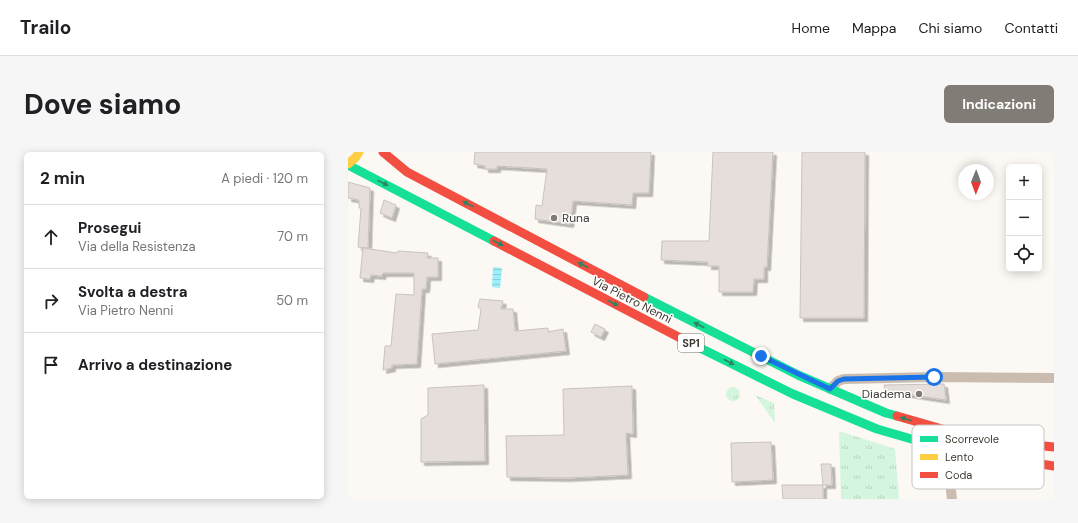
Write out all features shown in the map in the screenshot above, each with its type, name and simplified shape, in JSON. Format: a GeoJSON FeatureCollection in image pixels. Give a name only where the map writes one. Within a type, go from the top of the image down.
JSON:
{"type":"FeatureCollection","features":[{"type":"Feature","properties":{"kind":"main road"},"geometry":{"type":"LineString","coordinates":[[348,165],[359,152]]}},
{"type":"Feature","properties":{"kind":"main road","name":"Via Pietro Nenni"},"geometry":{"type":"LineString","coordinates":[[383,152],[407,172],[682,317],[830,389],[886,413],[928,425]]}},
{"type":"Feature","properties":{"kind":"main road","name":"Via Pietro Nenni"},"geometry":{"type":"LineString","coordinates":[[348,165],[672,334],[792,394],[877,429],[912,439]]}},
{"type":"Feature","properties":{"kind":"main road","name":"Via Pietro Nenni"},"geometry":{"type":"LineString","coordinates":[[1044,446],[1054,447]]}},
{"type":"Feature","properties":{"kind":"main road","name":"Via Pietro Nenni"},"geometry":{"type":"LineString","coordinates":[[1044,464],[1054,466]]}},
{"type":"Feature","properties":{"kind":"street"},"geometry":{"type":"LineString","coordinates":[[830,389],[838,381],[844,379],[934,377],[1054,378]]}},
{"type":"Feature","properties":{"kind":"street"},"geometry":{"type":"LineString","coordinates":[[951,489],[952,499]]}},
{"type":"Feature","properties":{"kind":"green space"},"geometry":{"type":"Polygon","coordinates":[[[733,387],[738,389],[740,394],[738,399],[733,401],[728,399],[726,394],[728,389],[733,387]]]}},
{"type":"Feature","properties":{"kind":"green space"},"geometry":{"type":"Polygon","coordinates":[[[755,395],[774,403],[775,423],[755,395]]]}},
{"type":"Feature","properties":{"kind":"green space"},"geometry":{"type":"Polygon","coordinates":[[[839,431],[895,449],[899,499],[841,499],[839,431]]]}},
{"type":"Feature","properties":{"kind":"water"},"geometry":{"type":"Polygon","coordinates":[[[493,267],[502,268],[500,288],[492,287],[493,267]]]}},
{"type":"Feature","properties":{"kind":"building"},"geometry":{"type":"Polygon","coordinates":[[[475,152],[651,152],[649,193],[633,193],[632,205],[573,201],[570,224],[535,219],[536,205],[542,206],[547,169],[497,166],[497,169],[485,169],[485,166],[474,164],[475,152]]]}},
{"type":"Feature","properties":{"kind":"building"},"geometry":{"type":"Polygon","coordinates":[[[713,152],[773,152],[767,267],[764,267],[764,279],[754,279],[753,292],[719,292],[719,266],[708,266],[708,262],[661,260],[662,241],[709,241],[713,152]]]}},
{"type":"Feature","properties":{"kind":"building"},"geometry":{"type":"Polygon","coordinates":[[[802,152],[865,152],[864,318],[800,318],[802,152]]]}},
{"type":"Feature","properties":{"kind":"building"},"geometry":{"type":"Polygon","coordinates":[[[348,182],[370,188],[368,248],[358,247],[361,208],[359,208],[359,200],[348,198],[348,182]]]}},
{"type":"Feature","properties":{"kind":"building"},"geometry":{"type":"Polygon","coordinates":[[[384,200],[396,205],[392,218],[380,213],[384,200]]]}},
{"type":"Feature","properties":{"kind":"building"},"geometry":{"type":"Polygon","coordinates":[[[363,248],[397,253],[398,251],[428,253],[427,258],[438,258],[438,277],[427,277],[426,289],[422,289],[417,364],[392,365],[392,368],[383,370],[385,346],[391,346],[396,294],[414,295],[414,273],[383,273],[382,276],[371,275],[370,279],[360,278],[363,248]]]}},
{"type":"Feature","properties":{"kind":"building"},"geometry":{"type":"Polygon","coordinates":[[[480,299],[503,301],[501,309],[513,309],[515,331],[548,328],[548,332],[563,329],[566,351],[435,364],[432,334],[478,330],[481,309],[478,307],[480,299]]]}},
{"type":"Feature","properties":{"kind":"building"},"geometry":{"type":"Polygon","coordinates":[[[595,324],[605,329],[601,337],[591,332],[595,324]]]}},
{"type":"Feature","properties":{"kind":"building"},"geometry":{"type":"Polygon","coordinates":[[[944,384],[946,400],[901,393],[901,396],[885,392],[884,385],[944,384]]]}},
{"type":"Feature","properties":{"kind":"building"},"geometry":{"type":"Polygon","coordinates":[[[484,385],[485,461],[421,462],[421,419],[428,415],[428,388],[484,385]]]}},
{"type":"Feature","properties":{"kind":"building"},"geometry":{"type":"Polygon","coordinates":[[[632,386],[633,434],[626,433],[628,475],[566,478],[507,477],[506,436],[564,435],[563,389],[632,386]]]}},
{"type":"Feature","properties":{"kind":"building"},"geometry":{"type":"Polygon","coordinates":[[[771,442],[773,480],[732,482],[731,443],[771,442]]]}},
{"type":"Feature","properties":{"kind":"building"},"geometry":{"type":"Polygon","coordinates":[[[821,464],[831,464],[832,485],[823,485],[821,464]]]}},
{"type":"Feature","properties":{"kind":"building"},"geometry":{"type":"Polygon","coordinates":[[[782,485],[823,485],[823,499],[783,499],[782,485]]]}},
{"type":"Feature","properties":{"kind":"traffic: fast"},"geometry":{"type":"LineString","coordinates":[[348,165],[494,241]]}},
{"type":"Feature","properties":{"kind":"traffic: fast"},"geometry":{"type":"LineString","coordinates":[[644,297],[798,375],[886,413],[897,416]]}},
{"type":"Feature","properties":{"kind":"traffic: fast"},"geometry":{"type":"LineString","coordinates":[[690,343],[793,394],[877,429],[912,439]]}},
{"type":"Feature","properties":{"kind":"traffic: slow"},"geometry":{"type":"LineString","coordinates":[[348,164],[359,152]]}},
{"type":"Feature","properties":{"kind":"traffic: jam"},"geometry":{"type":"LineString","coordinates":[[383,152],[407,172],[644,297]]}},
{"type":"Feature","properties":{"kind":"traffic: jam"},"geometry":{"type":"LineString","coordinates":[[494,241],[690,343]]}},
{"type":"Feature","properties":{"kind":"traffic: jam"},"geometry":{"type":"LineString","coordinates":[[897,416],[928,425]]}},
{"type":"Feature","properties":{"kind":"traffic: jam"},"geometry":{"type":"LineString","coordinates":[[1044,446],[1054,447]]}},
{"type":"Feature","properties":{"kind":"traffic: jam"},"geometry":{"type":"LineString","coordinates":[[1044,464],[1054,466]]}},
{"type":"Feature","properties":{"kind":"place","name":"Runa"},"geometry":{"type":"Point","coordinates":[554,218]}},
{"type":"Feature","properties":{"kind":"place","name":"Diadema"},"geometry":{"type":"Point","coordinates":[919,394]}},
{"type":"Feature","properties":{"kind":"route"},"geometry":{"type":"LineString","coordinates":[[761,356],[830,389],[838,381],[844,379],[934,377]]}}]}
